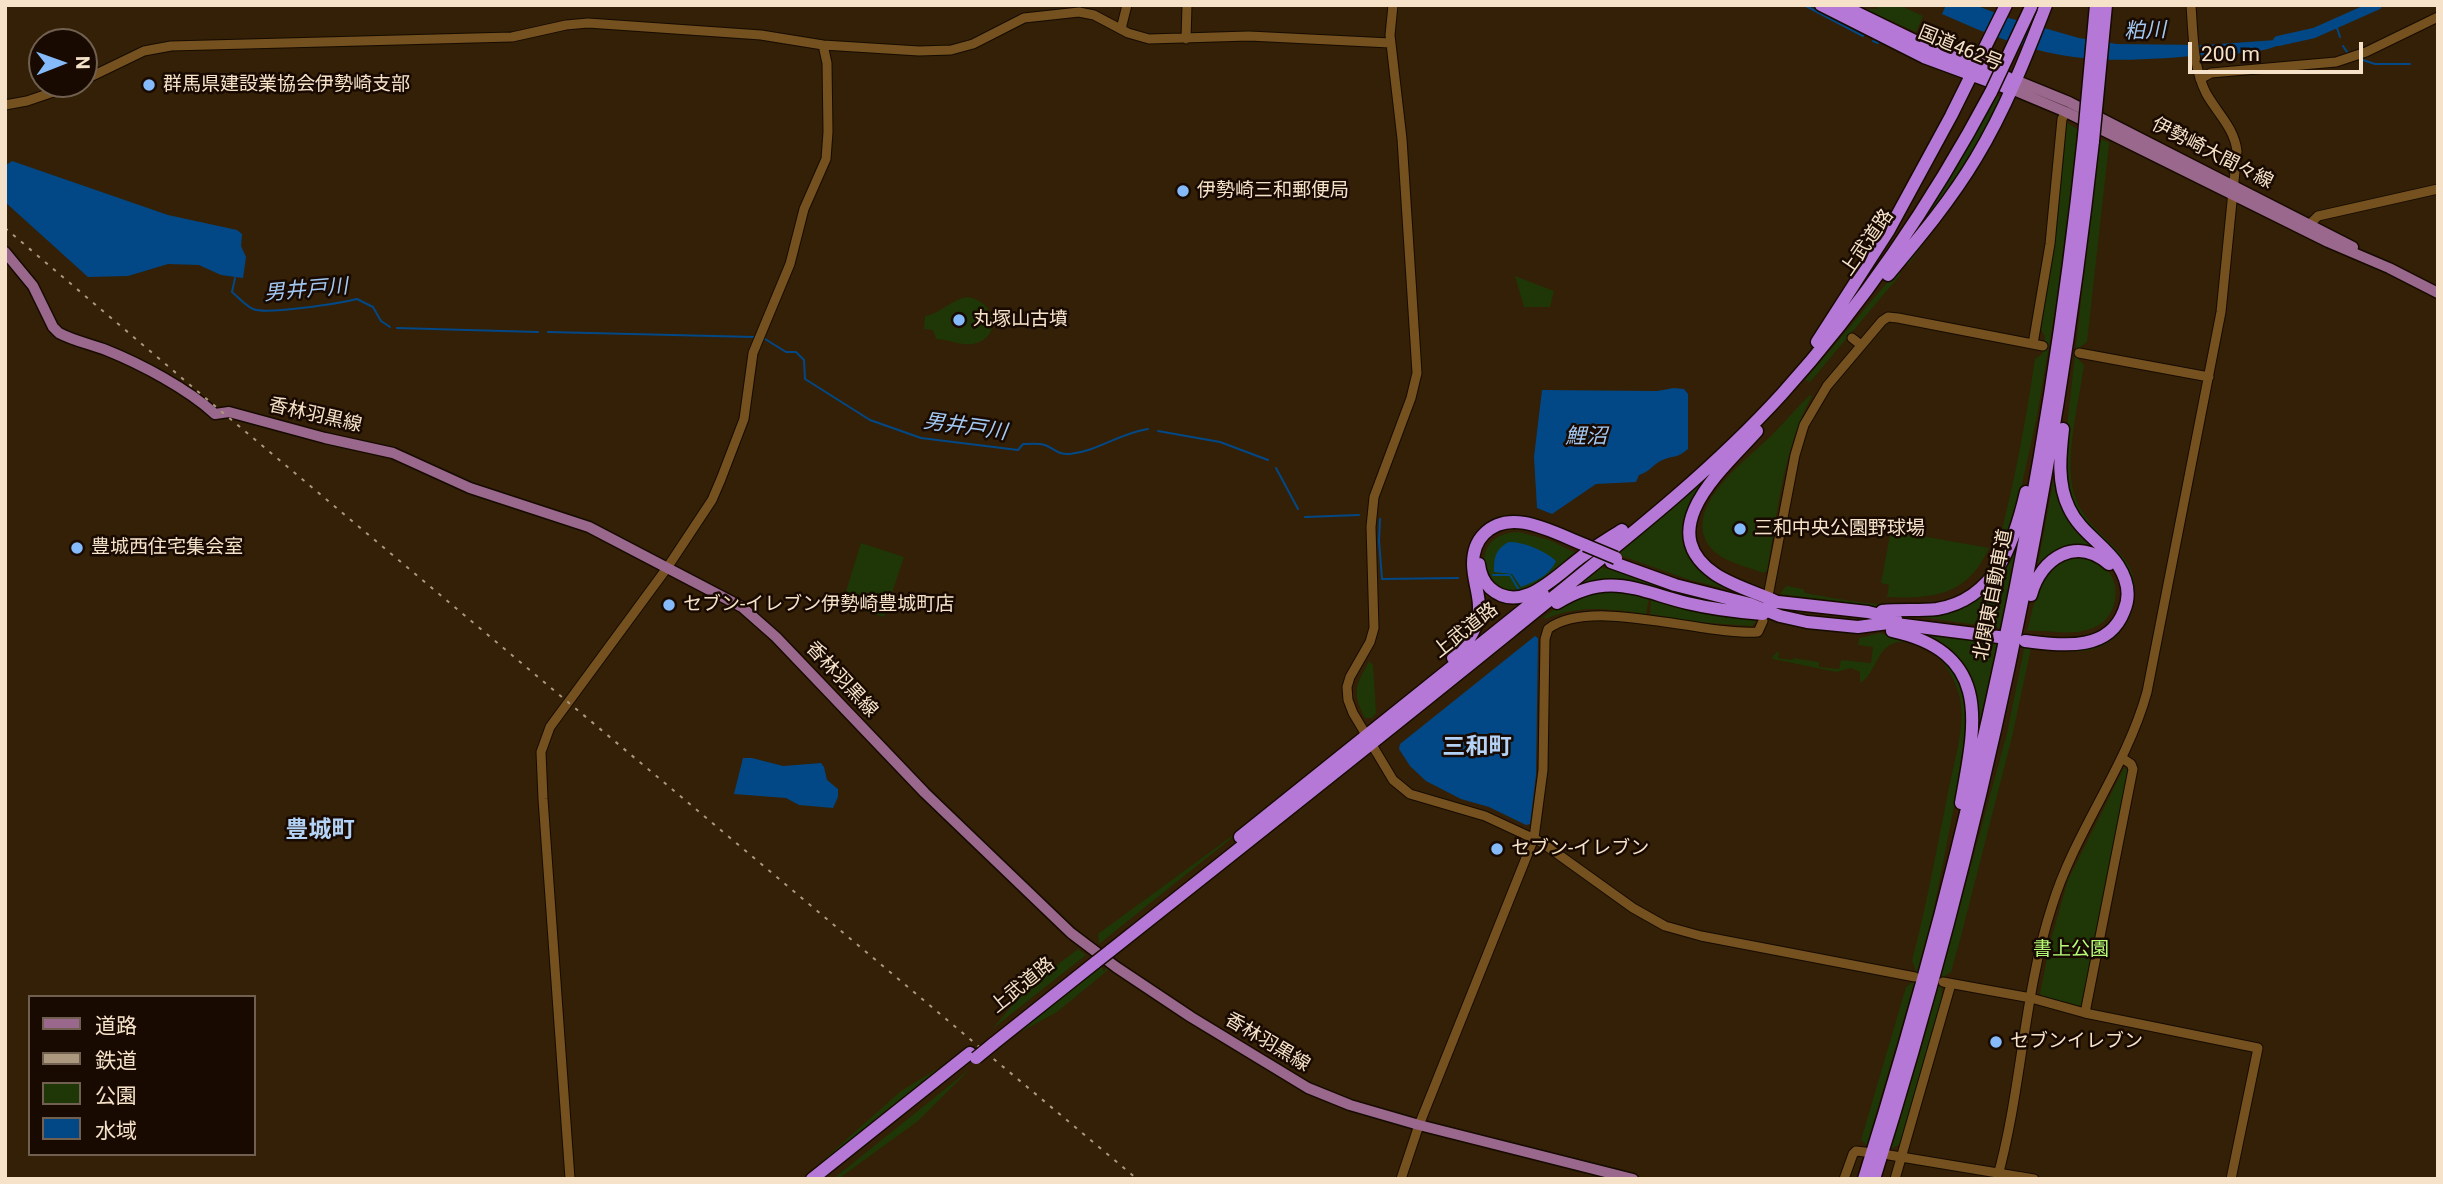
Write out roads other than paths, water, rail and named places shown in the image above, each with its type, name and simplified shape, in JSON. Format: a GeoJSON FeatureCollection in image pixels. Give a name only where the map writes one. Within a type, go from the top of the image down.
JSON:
{"type":"FeatureCollection","features":[{"type":"Feature","properties":{"kind":"highway","name":"国道462号"},"geometry":{"type":"LineString","coordinates":[[1821,5],[1924,57],[2013,85]]}},
{"type":"Feature","properties":{"kind":"highway","name":"国道462号"},"geometry":{"type":"LineString","coordinates":[[1841,5],[1973,71]]}},
{"type":"Feature","properties":{"kind":"highway"},"geometry":{"type":"LineString","coordinates":[[1816,342],[1889,230],[2006,5]]}},
{"type":"Feature","properties":{"kind":"highway","name":"北関東自動車道"},"geometry":{"type":"LineString","coordinates":[[1874,1179],[1947,929],[1997,727],[2040,517],[2077,282],[2089,139],[2096,5]]}},
{"type":"Feature","properties":{"kind":"highway","name":"北関東自動車道"},"geometry":{"type":"LineString","coordinates":[[1864,1179],[1938,927],[2008,629],[2043,444],[2089,139],[2106,5]]}},
{"type":"Feature","properties":{"kind":"highway","name":"上武道路"},"geometry":{"type":"LineString","coordinates":[[826,1179],[990,1042],[1368,740],[1490,648],[1697,477],[1766,410],[1848,316],[1921,214],[1988,91],[2028,6]]}},
{"type":"Feature","properties":{"kind":"highway"},"geometry":{"type":"LineString","coordinates":[[1867,627],[1888,623],[2000,635],[1772,596],[1725,579],[1702,562],[1691,540],[1691,516],[1699,497],[1708,485],[1836,339],[1953,193],[1986,140],[2013,85],[2045,8]]}},
{"type":"Feature","properties":{"kind":"highway","name":"上武道路"},"geometry":{"type":"LineString","coordinates":[[1368,740],[1405,704],[1622,530],[1709,456],[1753,413],[1816,342],[1864,282],[1896,238],[1988,91]]}},
{"type":"Feature","properties":{"kind":"highway"},"geometry":{"type":"LineString","coordinates":[[1997,727],[2037,578],[2051,561],[2068,552],[2088,552],[2109,564],[2119,581],[2122,600],[2110,624],[2095,634],[2077,639],[2026,638],[2080,644],[2098,639],[2118,623],[2128,599],[2120,567],[2076,520],[2063,491],[2060,449],[2077,282]]}},
{"type":"Feature","properties":{"kind":"highway"},"geometry":{"type":"LineString","coordinates":[[1814,357],[1836,339],[1848,316]]}},
{"type":"Feature","properties":{"kind":"highway"},"geometry":{"type":"LineString","coordinates":[[1868,612],[1947,607],[1977,592],[1994,575],[2010,549],[2018,522],[2055,360]]}},
{"type":"Feature","properties":{"kind":"highway"},"geometry":{"type":"LineString","coordinates":[[1405,704],[1458,653],[1473,633],[1479,611],[1474,554],[1487,531],[1504,523],[1524,523],[1675,585],[1750,604],[1780,616]]}},
{"type":"Feature","properties":{"kind":"highway"},"geometry":{"type":"LineString","coordinates":[[1583,547],[1535,531],[1507,528],[1490,537],[1483,545],[1479,556],[1479,569],[1485,583],[1501,596],[1528,595],[1622,530]]}},
{"type":"Feature","properties":{"kind":"highway"},"geometry":{"type":"LineString","coordinates":[[1614,560],[1697,587],[1750,599],[1772,596]]}},
{"type":"Feature","properties":{"kind":"highway"},"geometry":{"type":"LineString","coordinates":[[1490,648],[1569,595],[1602,585],[1633,586],[1679,601],[1724,610],[1815,623],[1867,627],[1914,637],[1943,652],[1958,670],[1972,700],[1974,721],[1938,927]]}},
{"type":"Feature","properties":{"kind":"highway","name":"上武道路"},"geometry":{"type":"LineString","coordinates":[[812,1179],[973,1056]]}},
{"type":"Feature","properties":{"kind":"main road","name":"伊勢崎大間々線"},"geometry":{"type":"LineString","coordinates":[[2013,85],[2066,112],[2311,223],[2438,293]]}},
{"type":"Feature","properties":{"kind":"main road","name":"伊勢崎大間々線"},"geometry":{"type":"LineString","coordinates":[[2013,85],[2069,102],[2342,248],[2389,268]]}},
{"type":"Feature","properties":{"kind":"main road","name":"香林羽黒線"},"geometry":{"type":"LineString","coordinates":[[5,252],[33,286],[53,327],[59,333],[133,363],[193,395],[215,414],[229,412],[393,453],[470,488],[589,527],[742,607],[758,618],[925,793],[1083,943],[1191,1017],[1308,1088],[1350,1105],[1419,1125],[1633,1179]]}},
{"type":"Feature","properties":{"kind":"street"},"geometry":{"type":"LineString","coordinates":[[1121,29],[1127,5]]}},
{"type":"Feature","properties":{"kind":"street"},"geometry":{"type":"LineString","coordinates":[[1186,39],[1187,5]]}},
{"type":"Feature","properties":{"kind":"street"},"geometry":{"type":"LineString","coordinates":[[1393,5],[1389,30],[1402,139],[1418,362],[1414,390],[1377,487],[1372,510],[1374,628],[1370,642],[1350,677],[1349,706],[1389,775],[1410,794],[1485,816],[1534,838],[1558,851],[1641,913],[1673,929],[1915,977]]}},
{"type":"Feature","properties":{"kind":"street"},"geometry":{"type":"LineString","coordinates":[[1997,1176],[2045,931],[2058,889],[2079,841],[2122,758],[2140,715],[2150,679],[2221,312],[2238,157],[2234,136],[2200,79],[2192,5]]}},
{"type":"Feature","properties":{"kind":"street"},"geometry":{"type":"LineString","coordinates":[[98,73],[144,51],[171,46],[512,37],[573,24],[761,35],[823,45],[919,51],[951,50],[973,44],[1024,18],[1079,12],[1100,18],[1149,40],[1249,36],[1390,43]]}},
{"type":"Feature","properties":{"kind":"street"},"geometry":{"type":"LineString","coordinates":[[2200,79],[2211,73],[2345,60],[2438,17]]}},
{"type":"Feature","properties":{"kind":"street"},"geometry":{"type":"LineString","coordinates":[[570,1179],[543,799],[542,747],[550,727],[667,568],[712,500],[735,443],[744,419],[753,353],[790,264],[804,209],[825,159],[828,118],[827,63],[823,45]]}},
{"type":"Feature","properties":{"kind":"street"},"geometry":{"type":"LineString","coordinates":[[5,105],[36,98]]}},
{"type":"Feature","properties":{"kind":"street"},"geometry":{"type":"LineString","coordinates":[[2033,344],[2043,293],[2062,119],[2066,112]]}},
{"type":"Feature","properties":{"kind":"street"},"geometry":{"type":"LineString","coordinates":[[2311,223],[2318,216],[2438,189]]}},
{"type":"Feature","properties":{"kind":"street"},"geometry":{"type":"LineString","coordinates":[[1772,596],[1795,455],[1804,425],[1827,386],[1882,321],[1888,317],[2043,346]]}},
{"type":"Feature","properties":{"kind":"street"},"geometry":{"type":"LineString","coordinates":[[1852,338],[1861,345]]}},
{"type":"Feature","properties":{"kind":"street"},"geometry":{"type":"LineString","coordinates":[[2079,353],[2209,377]]}},
{"type":"Feature","properties":{"kind":"street"},"geometry":{"type":"LineString","coordinates":[[1401,1179],[1419,1125],[1534,838],[1542,789],[1545,639],[1548,629],[1564,621],[1590,616],[1755,632],[1761,628],[1763,621]]}},
{"type":"Feature","properties":{"kind":"street"},"geometry":{"type":"LineString","coordinates":[[2085,1013],[2133,769],[2131,764],[2122,758]]}},
{"type":"Feature","properties":{"kind":"street"},"geometry":{"type":"LineString","coordinates":[[1895,1179],[1947,983],[2031,998],[2085,1013],[2258,1048],[2231,1179]]}},
{"type":"Feature","properties":{"kind":"street"},"geometry":{"type":"LineString","coordinates":[[1844,1179],[1853,1154],[1856,1151],[1865,1152]]}},
{"type":"Feature","properties":{"kind":"street"},"geometry":{"type":"LineString","coordinates":[[1889,1155],[1997,1176],[2034,1179]]}},
{"type":"Feature","properties":{"kind":"water"},"geometry":{"type":"Polygon","coordinates":[[[1946,5],[1975,5],[2009,18],[2079,38],[2117,44],[2205,45],[2290,39],[2271,48],[2250,52],[2141,59],[2091,59],[2023,46],[1942,14],[1946,5]]]}},
{"type":"Feature","properties":{"kind":"water"},"geometry":{"type":"Polygon","coordinates":[[[12,161],[168,215],[237,230],[242,234],[241,246],[246,257],[243,278],[221,275],[199,265],[168,264],[128,276],[88,277],[5,202],[5,166],[12,161]]]}},
{"type":"Feature","properties":{"kind":"water","name":"鯉沼"},"geometry":{"type":"Polygon","coordinates":[[[1684,389],[1688,394],[1688,449],[1658,462],[1639,475],[1636,482],[1596,484],[1552,514],[1537,508],[1534,457],[1542,390],[1657,391],[1684,389]]]}},
{"type":"Feature","properties":{"kind":"water"},"geometry":{"type":"Polygon","coordinates":[[[1509,542],[1534,547],[1556,561],[1546,574],[1521,587],[1512,574],[1494,572],[1496,554],[1509,542]]]}},
{"type":"Feature","properties":{"kind":"water"},"geometry":{"type":"Polygon","coordinates":[[[1535,636],[1538,638],[1536,775],[1530,824],[1526,825],[1489,807],[1461,799],[1426,781],[1410,766],[1399,749],[1400,744],[1535,636]]]}},
{"type":"Feature","properties":{"kind":"water"},"geometry":{"type":"Polygon","coordinates":[[[743,758],[783,766],[821,763],[827,780],[838,789],[833,808],[799,805],[786,798],[734,794],[743,758]]]}},
{"type":"Feature","properties":{"kind":"waterway"},"geometry":{"type":"LineString","coordinates":[[1804,5],[1863,36]]}},
{"type":"Feature","properties":{"kind":"waterway","name":"粕川"},"geometry":{"type":"LineString","coordinates":[[2278,41],[2314,33],[2377,5]]}},
{"type":"Feature","properties":{"kind":"waterway"},"geometry":{"type":"LineString","coordinates":[[2336,25],[2340,37]]}},
{"type":"Feature","properties":{"kind":"waterway"},"geometry":{"type":"LineString","coordinates":[[1873,41],[1878,43]]}},
{"type":"Feature","properties":{"kind":"waterway"},"geometry":{"type":"LineString","coordinates":[[2343,46],[2347,52]]}},
{"type":"Feature","properties":{"kind":"waterway"},"geometry":{"type":"LineString","coordinates":[[2363,60],[2375,64],[2410,64]]}},
{"type":"Feature","properties":{"kind":"waterway","name":"男井戸川"},"geometry":{"type":"LineString","coordinates":[[235,278],[232,292],[253,309],[287,310],[357,299],[373,307],[381,321],[390,327]]}},
{"type":"Feature","properties":{"kind":"waterway","name":"男井戸川"},"geometry":{"type":"LineString","coordinates":[[397,328],[538,332]]}},
{"type":"Feature","properties":{"kind":"waterway","name":"男井戸川"},"geometry":{"type":"LineString","coordinates":[[548,332],[755,337]]}},
{"type":"Feature","properties":{"kind":"waterway","name":"男井戸川"},"geometry":{"type":"LineString","coordinates":[[765,339],[786,352],[796,352],[804,360],[805,379],[870,420],[921,438],[1018,450],[1023,444],[1040,444],[1059,453],[1070,454],[1148,429]]}},
{"type":"Feature","properties":{"kind":"waterway","name":"男井戸川"},"geometry":{"type":"LineString","coordinates":[[1158,431],[1220,442],[1268,460]]}},
{"type":"Feature","properties":{"kind":"waterway","name":"男井戸川"},"geometry":{"type":"LineString","coordinates":[[1276,468],[1298,509]]}},
{"type":"Feature","properties":{"kind":"waterway","name":"男井戸川"},"geometry":{"type":"LineString","coordinates":[[1305,517],[1359,515]]}},
{"type":"Feature","properties":{"kind":"waterway","name":"男井戸川"},"geometry":{"type":"LineString","coordinates":[[1380,519],[1382,579],[1458,578]]}},
{"type":"Feature","properties":{"kind":"waterway","name":"男井戸川"},"geometry":{"type":"LineString","coordinates":[[1493,575],[1510,575],[1519,590]]}},
{"type":"Feature","properties":{"kind":"railway"},"geometry":{"type":"LineString","coordinates":[[5,228],[1137,1179]]}},
{"type":"Feature","properties":{"kind":"place","name":"群馬県建設業協会伊勢崎支部"},"geometry":{"type":"Point","coordinates":[149,85]}},
{"type":"Feature","properties":{"kind":"place","name":"伊勢崎三和郵便局"},"geometry":{"type":"Point","coordinates":[1183,191]}},
{"type":"Feature","properties":{"kind":"place","name":"丸塚山古墳"},"geometry":{"type":"Point","coordinates":[959,320]}},
{"type":"Feature","properties":{"kind":"place","name":"三和中央公園野球場"},"geometry":{"type":"Point","coordinates":[1740,529]}},
{"type":"Feature","properties":{"kind":"place","name":"豊城西住宅集会室"},"geometry":{"type":"Point","coordinates":[77,548]}},
{"type":"Feature","properties":{"kind":"place","name":"セブン-イレブン伊勢崎豊城町店"},"geometry":{"type":"Point","coordinates":[669,605]}},
{"type":"Feature","properties":{"kind":"place","name":"セブン-イレブン"},"geometry":{"type":"Point","coordinates":[1497,849]}},
{"type":"Feature","properties":{"kind":"place","name":"セブンイレブン"},"geometry":{"type":"Point","coordinates":[1996,1042]}},
{"type":"Feature","properties":{"kind":"district","name":"三和町"},"geometry":{"type":"Point","coordinates":[1477,748]}},
{"type":"Feature","properties":{"kind":"district","name":"豊城町"},"geometry":{"type":"Point","coordinates":[320,831]}},
{"type":"Feature","properties":{"kind":"park label","name":"書上公園"},"geometry":{"type":"Point","coordinates":[2071,950]}}]}
